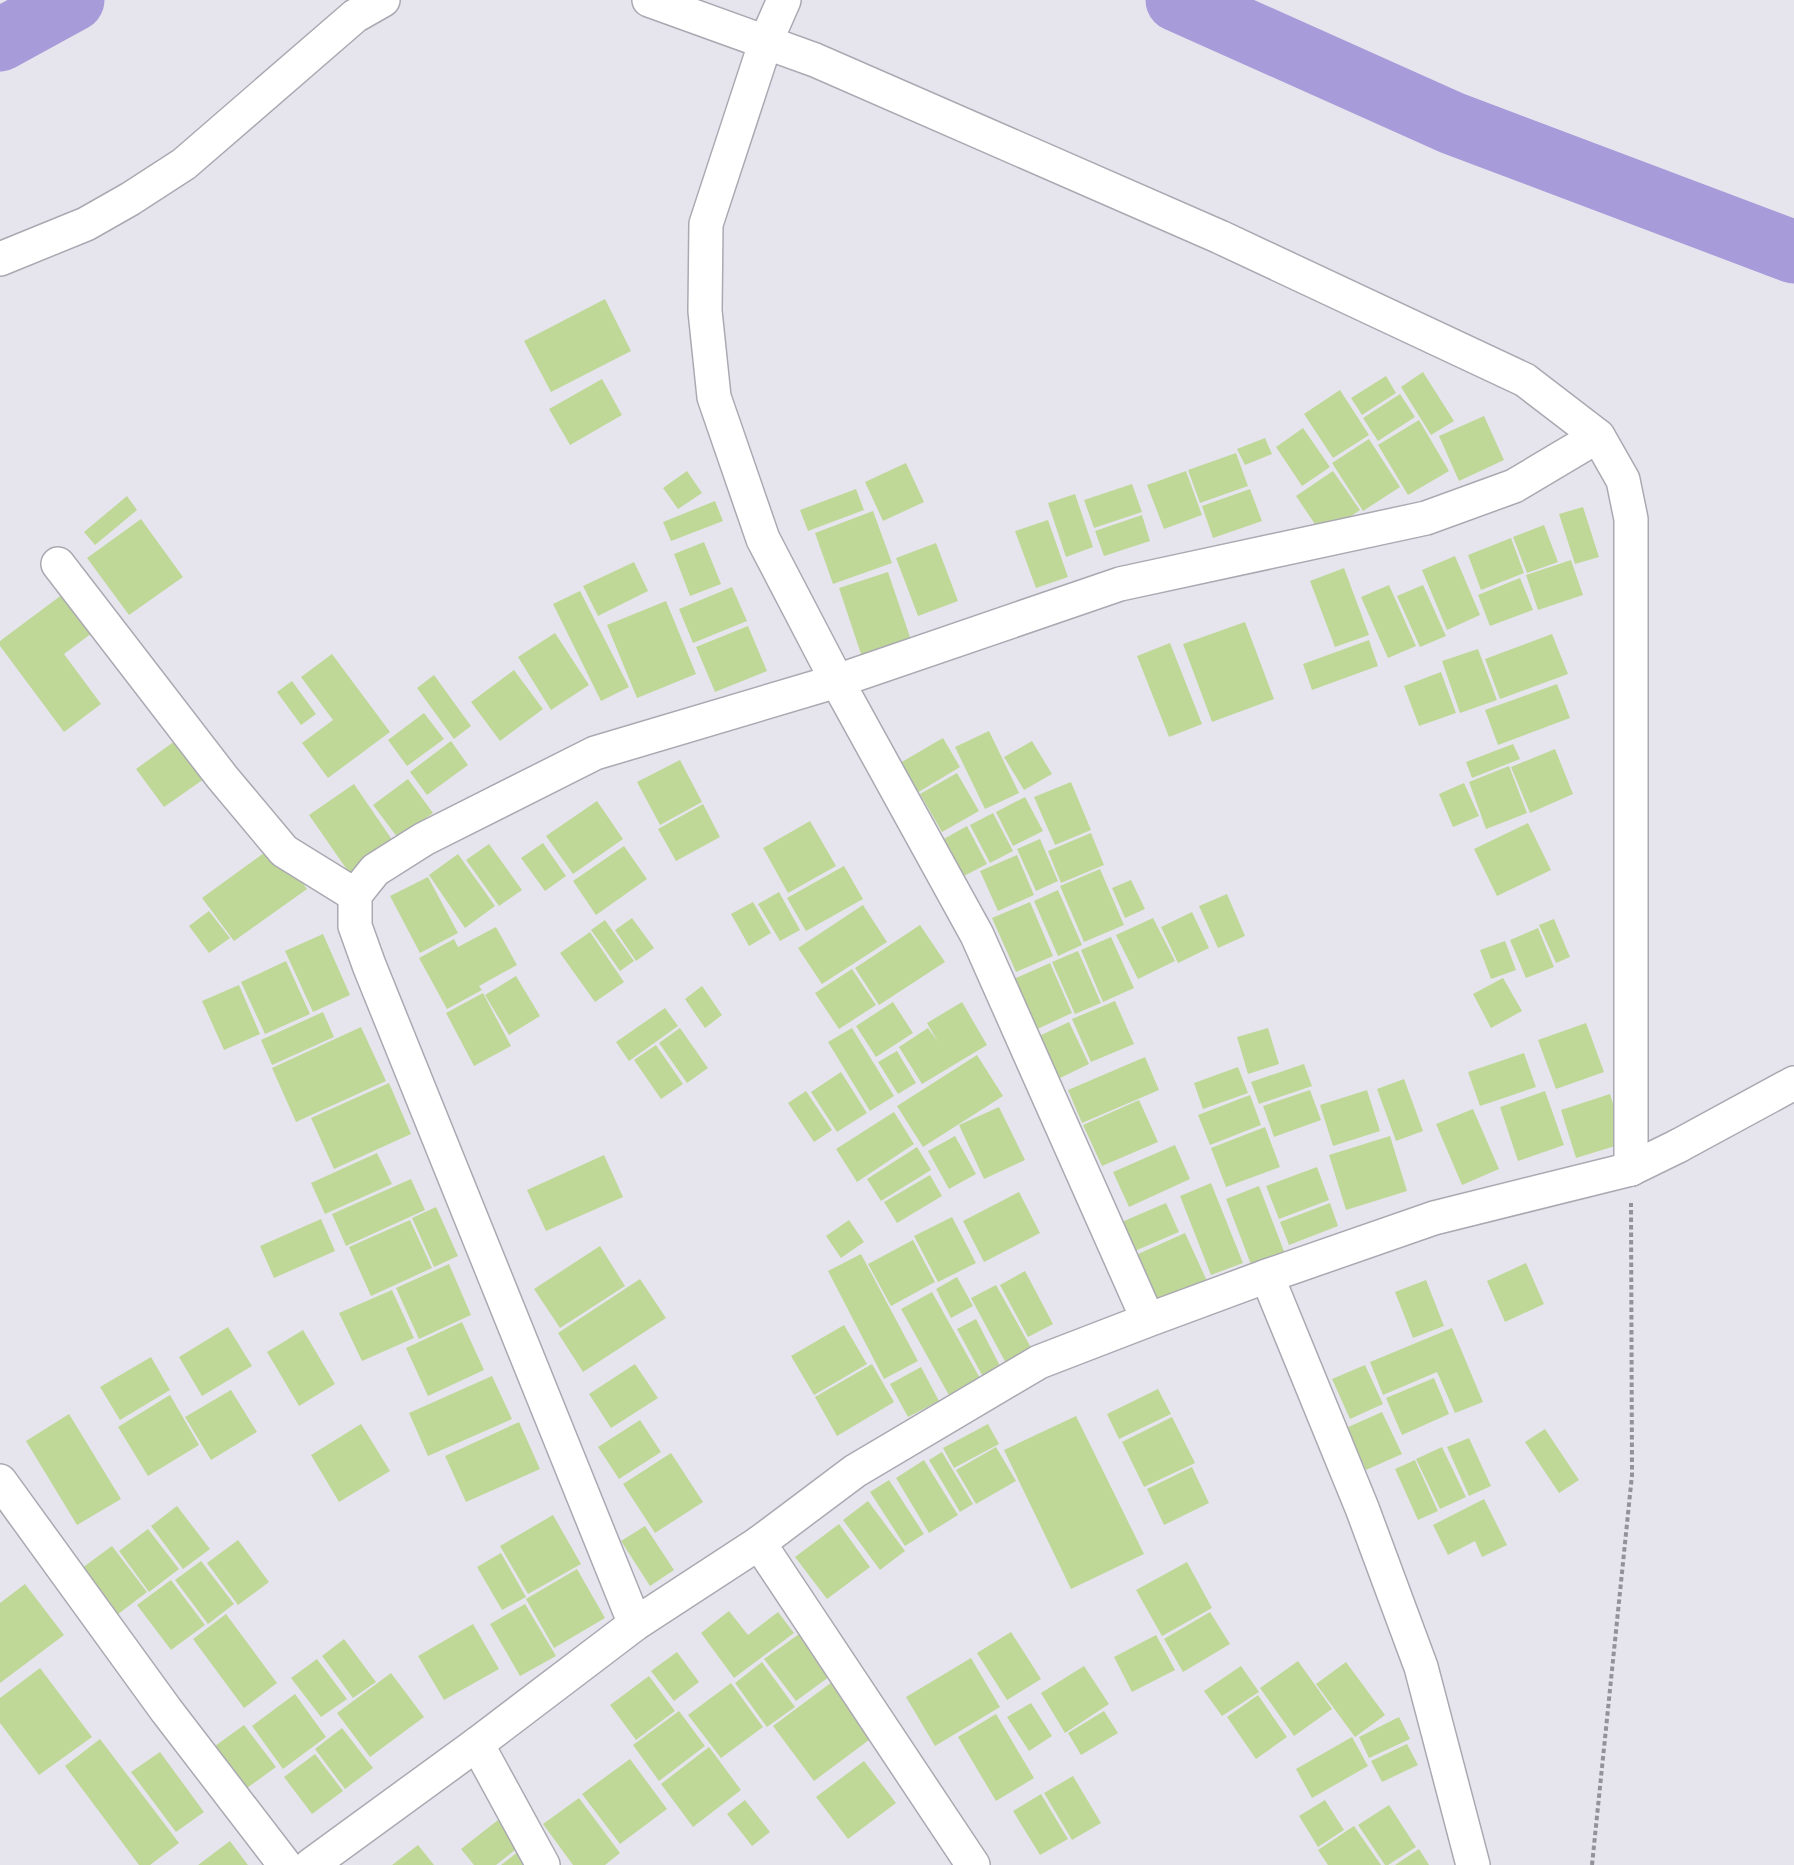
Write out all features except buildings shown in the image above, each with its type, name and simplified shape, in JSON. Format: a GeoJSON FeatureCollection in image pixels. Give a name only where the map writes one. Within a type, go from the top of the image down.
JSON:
{"type":"FeatureCollection","features":[{"type":"Feature","properties":{"kind":"street"},"geometry":{"type":"LineString","coordinates":[[0,259],[86,225],[184,164],[355,16],[383,0]]}},
{"type":"Feature","properties":{"kind":"street"},"geometry":{"type":"LineString","coordinates":[[649,0],[815,60],[1220,237],[1525,380],[1598,435],[1623,480],[1631,519],[1631,1169]]}},
{"type":"Feature","properties":{"kind":"street"},"geometry":{"type":"LineString","coordinates":[[784,0],[766,41],[706,224],[705,311],[714,397],[763,539],[837,681],[977,935],[1148,1320]]}},
{"type":"Feature","properties":{"kind":"street"},"geometry":{"type":"LineString","coordinates":[[635,1624],[355,926],[355,895],[375,870],[424,839],[595,753],[837,681],[1120,584],[1426,518],[1514,486],[1598,435]]}},
{"type":"Feature","properties":{"kind":"street"},"geometry":{"type":"LineString","coordinates":[[58,564],[222,777],[284,851],[355,895]]}},
{"type":"Feature","properties":{"kind":"street"},"geometry":{"type":"LineString","coordinates":[[311,1865],[477,1744],[635,1624],[759,1543],[855,1471],[1039,1362],[1267,1276],[1434,1218],[1631,1169],[1794,1083]]}},
{"type":"Feature","properties":{"kind":"street"},"geometry":{"type":"LineString","coordinates":[[1267,1276],[1362,1508],[1421,1667],[1473,1865]]}},
{"type":"Feature","properties":{"kind":"street"},"geometry":{"type":"LineString","coordinates":[[0,1481],[166,1710],[285,1865]]}},
{"type":"Feature","properties":{"kind":"street"},"geometry":{"type":"LineString","coordinates":[[759,1543],[973,1865]]}},
{"type":"Feature","properties":{"kind":"street"},"geometry":{"type":"LineString","coordinates":[[477,1744],[543,1865]]}},
{"type":"Feature","properties":{"kind":"path"},"geometry":{"type":"LineString","coordinates":[[1592,1865],[1632,1475],[1631,1169]]}},
{"type":"Feature","properties":{"kind":"waterway"},"geometry":{"type":"LineString","coordinates":[[0,40],[73,0]]}},
{"type":"Feature","properties":{"kind":"waterway"},"geometry":{"type":"LineString","coordinates":[[1177,0],[1452,123],[1794,252]]}}]}
